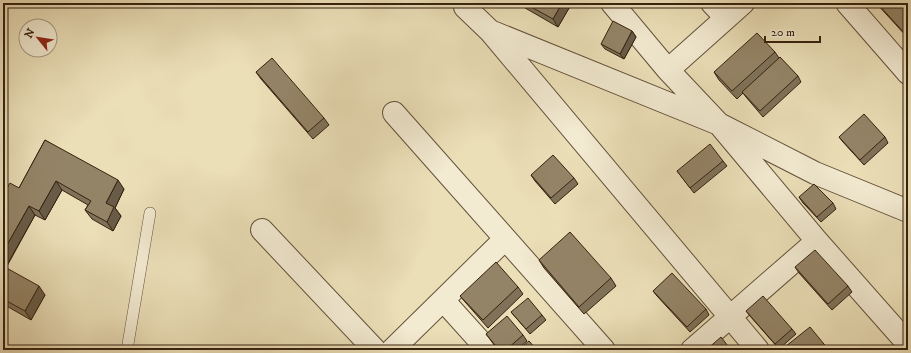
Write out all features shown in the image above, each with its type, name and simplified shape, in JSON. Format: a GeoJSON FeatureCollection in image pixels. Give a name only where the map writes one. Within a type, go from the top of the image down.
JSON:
{"type":"FeatureCollection","features":[{"type":"Feature","properties":{"kind":"street"},"geometry":{"type":"LineString","coordinates":[[612,3],[668,70],[719,124],[817,241],[908,344]]}},
{"type":"Feature","properties":{"kind":"street"},"geometry":{"type":"LineString","coordinates":[[668,70],[719,11],[743,3]]}},
{"type":"Feature","properties":{"kind":"street"},"geometry":{"type":"LineString","coordinates":[[847,3],[908,73]]}},
{"type":"Feature","properties":{"kind":"street"},"geometry":{"type":"LineString","coordinates":[[464,5],[490,31],[729,318],[758,350]]}},
{"type":"Feature","properties":{"kind":"street"},"geometry":{"type":"LineString","coordinates":[[490,31],[719,124],[814,173],[908,211]]}},
{"type":"Feature","properties":{"kind":"street"},"geometry":{"type":"LineString","coordinates":[[394,113],[604,350]]}},
{"type":"Feature","properties":{"kind":"street"},"geometry":{"type":"LineString","coordinates":[[262,230],[375,350]]}},
{"type":"Feature","properties":{"kind":"street"},"geometry":{"type":"LineString","coordinates":[[392,350],[505,239]]}},
{"type":"Feature","properties":{"kind":"street"},"geometry":{"type":"LineString","coordinates":[[692,350],[817,241]]}},
{"type":"Feature","properties":{"kind":"street"},"geometry":{"type":"LineString","coordinates":[[443,300],[488,350]]}},
{"type":"Feature","properties":{"kind":"lane"},"geometry":{"type":"LineString","coordinates":[[127,350],[150,213]]}},
{"type":"Feature","properties":{"kind":"building"},"geometry":{"type":"Polygon","coordinates":[[[524,3],[562,3],[553,19],[524,3]]]}},
{"type":"Feature","properties":{"kind":"building"},"geometry":{"type":"Polygon","coordinates":[[[877,3],[908,3],[908,37],[877,3]]]}},
{"type":"Feature","properties":{"kind":"building"},"geometry":{"type":"Polygon","coordinates":[[[613,21],[632,31],[620,54],[601,44],[613,21]]]}},
{"type":"Feature","properties":{"kind":"building"},"geometry":{"type":"Polygon","coordinates":[[[757,33],[775,52],[732,91],[714,72],[757,33]]]}},
{"type":"Feature","properties":{"kind":"building"},"geometry":{"type":"Polygon","coordinates":[[[780,57],[798,76],[760,111],[742,92],[780,57]]]}},
{"type":"Feature","properties":{"kind":"building"},"geometry":{"type":"Polygon","coordinates":[[[272,58],[324,118],[308,132],[256,72],[272,58]]]}},
{"type":"Feature","properties":{"kind":"building"},"geometry":{"type":"Polygon","coordinates":[[[864,114],[885,137],[860,160],[839,137],[864,114]]]}},
{"type":"Feature","properties":{"kind":"building"},"geometry":{"type":"Polygon","coordinates":[[[45,140],[118,180],[106,203],[114,207],[107,222],[85,210],[91,201],[56,181],[39,211],[29,206],[3,252],[3,195],[10,183],[19,188],[45,140]]]}},
{"type":"Feature","properties":{"kind":"building"},"geometry":{"type":"Polygon","coordinates":[[[710,144],[723,161],[690,188],[677,171],[710,144]]]}},
{"type":"Feature","properties":{"kind":"building"},"geometry":{"type":"Polygon","coordinates":[[[553,155],[574,178],[551,198],[531,175],[553,155]]]}},
{"type":"Feature","properties":{"kind":"building"},"geometry":{"type":"Polygon","coordinates":[[[814,184],[833,203],[817,217],[799,197],[814,184]]]}},
{"type":"Feature","properties":{"kind":"building"},"geometry":{"type":"Polygon","coordinates":[[[570,232],[611,278],[579,307],[539,260],[570,232]]]}},
{"type":"Feature","properties":{"kind":"building"},"geometry":{"type":"Polygon","coordinates":[[[815,250],[848,286],[828,304],[795,267],[815,250]]]}},
{"type":"Feature","properties":{"kind":"building"},"geometry":{"type":"Polygon","coordinates":[[[496,262],[518,287],[483,320],[460,296],[496,262]]]}},
{"type":"Feature","properties":{"kind":"building"},"geometry":{"type":"Polygon","coordinates":[[[3,266],[39,286],[25,311],[3,299],[3,266]]]}},
{"type":"Feature","properties":{"kind":"building"},"geometry":{"type":"Polygon","coordinates":[[[672,273],[706,309],[687,327],[653,291],[672,273]]]}},
{"type":"Feature","properties":{"kind":"building"},"geometry":{"type":"Polygon","coordinates":[[[763,296],[792,329],[775,344],[746,311],[763,296]]]}},
{"type":"Feature","properties":{"kind":"building"},"geometry":{"type":"Polygon","coordinates":[[[528,298],[542,315],[526,329],[511,312],[528,298]]]}},
{"type":"Feature","properties":{"kind":"building"},"geometry":{"type":"Polygon","coordinates":[[[507,316],[523,335],[506,350],[499,350],[486,334],[507,316]]]}},
{"type":"Feature","properties":{"kind":"building"},"geometry":{"type":"Polygon","coordinates":[[[810,327],[828,349],[827,350],[781,350],[810,327]]]}},
{"type":"Feature","properties":{"kind":"building"},"geometry":{"type":"Polygon","coordinates":[[[721,337],[731,350],[706,350],[721,337]]]}},
{"type":"Feature","properties":{"kind":"building"},"geometry":{"type":"Polygon","coordinates":[[[529,341],[537,350],[518,350],[529,341]]]}}]}
